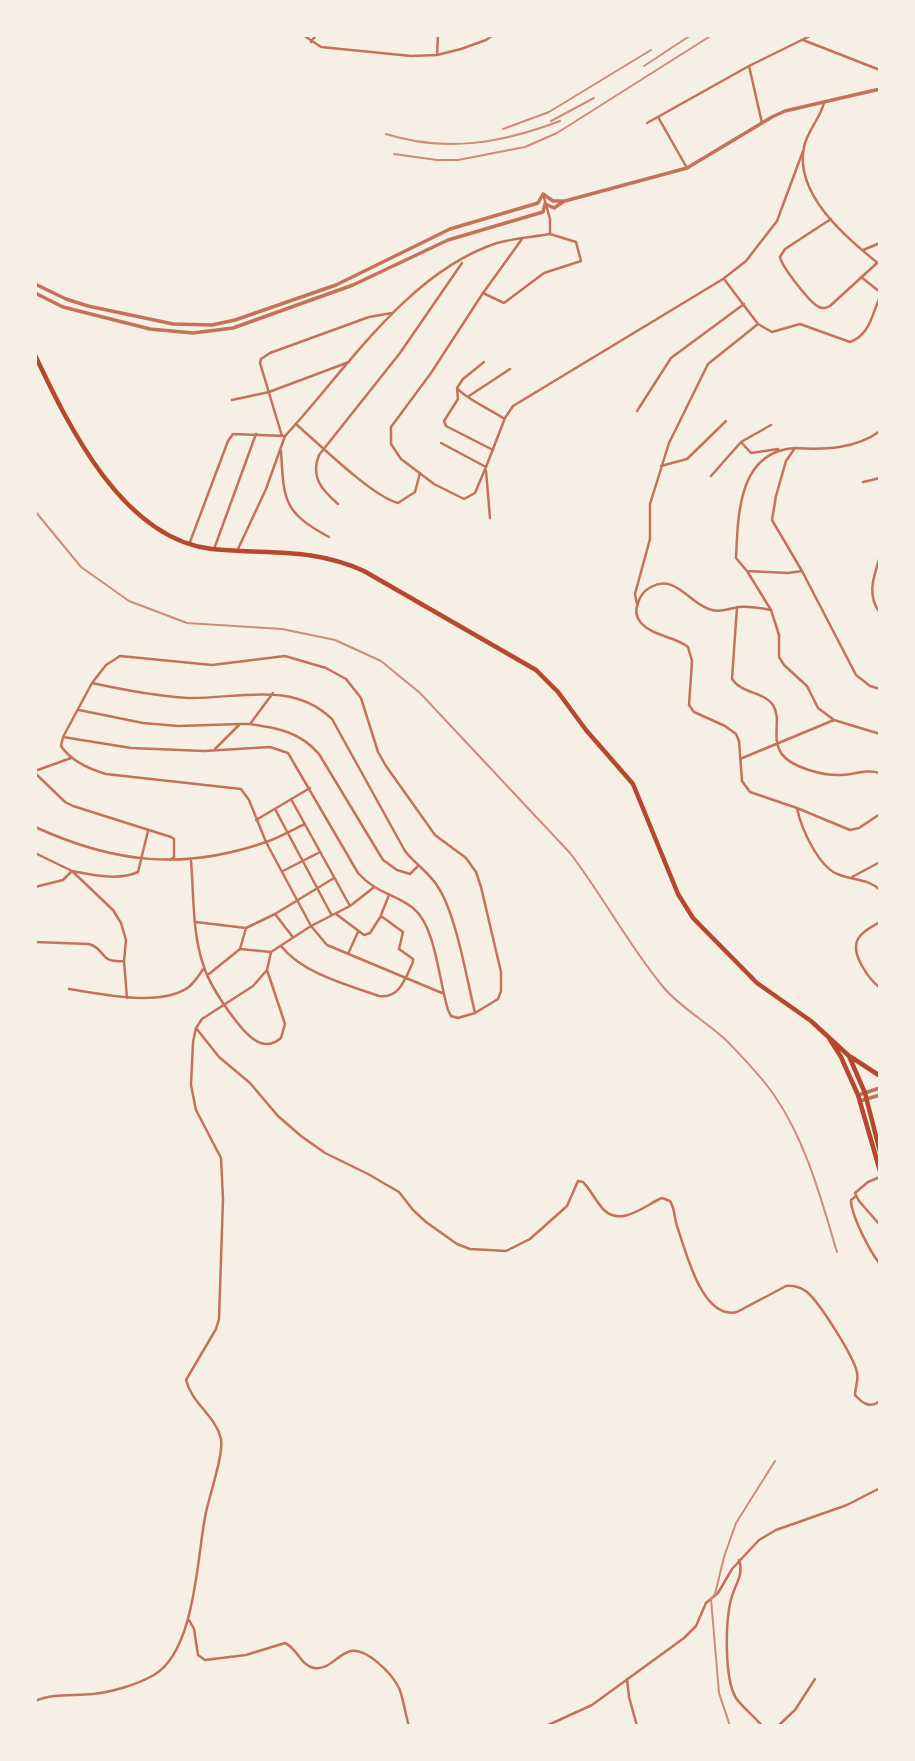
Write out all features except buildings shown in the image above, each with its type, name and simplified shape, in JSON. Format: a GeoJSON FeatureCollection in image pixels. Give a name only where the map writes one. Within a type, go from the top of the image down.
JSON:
{"type":"FeatureCollection","features":[{"type":"Feature","properties":{"kind":"main road"},"geometry":{"type":"LineString","coordinates":[[35,355],[74,432],[102,472],[130,505],[166,534],[189,545],[214,549],[303,553],[345,563],[536,670],[558,692],[586,730],[633,784],[678,894],[693,918],[757,983],[811,1021],[849,1056],[880,1076]]}},
{"type":"Feature","properties":{"kind":"main road"},"geometry":{"type":"LineString","coordinates":[[826,1035],[841,1057],[859,1098],[880,1171]]}},
{"type":"Feature","properties":{"kind":"main road"},"geometry":{"type":"LineString","coordinates":[[849,1056],[865,1093],[880,1152]]}},
{"type":"Feature","properties":{"kind":"main road"},"geometry":{"type":"LineString","coordinates":[[878,1137],[880,1126]]}},
{"type":"Feature","properties":{"kind":"street"},"geometry":{"type":"LineString","coordinates":[[303,35],[321,47],[411,56],[436,55],[486,40],[493,35]]}},
{"type":"Feature","properties":{"kind":"street"},"geometry":{"type":"LineString","coordinates":[[311,42],[316,35]]}},
{"type":"Feature","properties":{"kind":"street"},"geometry":{"type":"LineString","coordinates":[[436,55],[438,35]]}},
{"type":"Feature","properties":{"kind":"street"},"geometry":{"type":"LineString","coordinates":[[647,123],[812,35]]}},
{"type":"Feature","properties":{"kind":"street"},"geometry":{"type":"LineString","coordinates":[[803,40],[880,70]]}},
{"type":"Feature","properties":{"kind":"street"},"geometry":{"type":"LineString","coordinates":[[750,66],[762,123]]}},
{"type":"Feature","properties":{"kind":"street"},"geometry":{"type":"LineString","coordinates":[[543,194],[553,201],[565,201],[687,169],[785,111],[880,89]]}},
{"type":"Feature","properties":{"kind":"street"},"geometry":{"type":"LineString","coordinates":[[522,239],[391,427],[391,444],[401,459],[434,484],[464,499],[475,493],[505,418],[513,406],[723,279],[746,261],[777,221],[805,141],[821,113],[824,102]]}},
{"type":"Feature","properties":{"kind":"street"},"geometry":{"type":"LineString","coordinates":[[658,117],[687,169]]}},
{"type":"Feature","properties":{"kind":"street"},"geometry":{"type":"LineString","coordinates":[[803,151],[808,185],[831,219],[879,264],[830,306],[822,308],[783,267],[780,257],[785,249],[831,219]]}},
{"type":"Feature","properties":{"kind":"street"},"geometry":{"type":"LineString","coordinates":[[543,194],[550,219],[550,234]]}},
{"type":"Feature","properties":{"kind":"street"},"geometry":{"type":"LineString","coordinates":[[35,284],[88,306],[173,324],[212,324],[235,320],[336,285],[442,232],[538,203],[543,194]]}},
{"type":"Feature","properties":{"kind":"street"},"geometry":{"type":"LineString","coordinates":[[545,204],[554,208],[565,201]]}},
{"type":"Feature","properties":{"kind":"street"},"geometry":{"type":"LineString","coordinates":[[35,293],[63,307],[150,329],[193,333],[233,328],[353,285],[448,240],[543,212],[545,204]]}},
{"type":"Feature","properties":{"kind":"street"},"geometry":{"type":"LineString","coordinates":[[189,545],[230,437],[236,433],[283,436],[392,313],[423,284],[497,244],[550,234],[578,243],[581,261],[544,273],[504,303],[483,293]]}},
{"type":"Feature","properties":{"kind":"street"},"geometry":{"type":"LineString","coordinates":[[863,250],[880,243]]}},
{"type":"Feature","properties":{"kind":"street"},"geometry":{"type":"LineString","coordinates":[[338,504],[318,483],[315,464],[324,448],[400,353],[464,260]]}},
{"type":"Feature","properties":{"kind":"street"},"geometry":{"type":"LineString","coordinates":[[723,279],[758,324],[774,332],[800,324],[850,342],[857,340],[869,329],[872,313],[880,297],[862,277]]}},
{"type":"Feature","properties":{"kind":"street"},"geometry":{"type":"LineString","coordinates":[[637,411],[671,358],[744,304]]}},
{"type":"Feature","properties":{"kind":"street"},"geometry":{"type":"LineString","coordinates":[[238,549],[266,489],[283,436],[260,363],[264,355],[369,317],[392,313]]}},
{"type":"Feature","properties":{"kind":"street"},"geometry":{"type":"LineString","coordinates":[[758,324],[703,371],[669,443],[650,504],[650,539],[635,594],[636,612],[639,621],[659,635],[688,647],[692,661],[690,705],[694,712],[736,734],[742,781],[750,792],[850,830],[859,828],[880,814]]}},
{"type":"Feature","properties":{"kind":"street"},"geometry":{"type":"LineString","coordinates":[[232,400],[269,392],[351,361]]}},
{"type":"Feature","properties":{"kind":"street"},"geometry":{"type":"LineString","coordinates":[[484,362],[463,379],[457,388],[458,398],[444,424],[493,450]]}},
{"type":"Feature","properties":{"kind":"street"},"geometry":{"type":"LineString","coordinates":[[469,397],[510,369]]}},
{"type":"Feature","properties":{"kind":"street"},"geometry":{"type":"LineString","coordinates":[[457,388],[463,395],[505,418]]}},
{"type":"Feature","properties":{"kind":"street"},"geometry":{"type":"LineString","coordinates":[[661,466],[687,459],[726,421]]}},
{"type":"Feature","properties":{"kind":"street"},"geometry":{"type":"LineString","coordinates":[[296,424],[389,501],[398,503],[415,492],[420,473]]}},
{"type":"Feature","properties":{"kind":"street"},"geometry":{"type":"LineString","coordinates":[[711,476],[741,442],[771,425]]}},
{"type":"Feature","properties":{"kind":"street"},"geometry":{"type":"LineString","coordinates":[[741,442],[751,453],[795,448],[825,450],[848,446],[880,431]]}},
{"type":"Feature","properties":{"kind":"street"},"geometry":{"type":"LineString","coordinates":[[214,549],[256,434]]}},
{"type":"Feature","properties":{"kind":"street"},"geometry":{"type":"LineString","coordinates":[[441,443],[486,467]]}},
{"type":"Feature","properties":{"kind":"street"},"geometry":{"type":"LineString","coordinates":[[281,448],[287,504],[305,524],[329,537]]}},
{"type":"Feature","properties":{"kind":"street"},"geometry":{"type":"LineString","coordinates":[[795,448],[786,461],[772,520],[856,675],[870,686],[880,689]]}},
{"type":"Feature","properties":{"kind":"street"},"geometry":{"type":"LineString","coordinates":[[781,449],[757,467],[744,488],[736,528],[736,558],[771,610],[779,635],[779,657],[784,665],[801,679],[818,708],[834,720],[880,734]]}},
{"type":"Feature","properties":{"kind":"street"},"geometry":{"type":"LineString","coordinates":[[486,467],[490,518]]}},
{"type":"Feature","properties":{"kind":"street"},"geometry":{"type":"LineString","coordinates":[[863,482],[880,478]]}},
{"type":"Feature","properties":{"kind":"street"},"geometry":{"type":"LineString","coordinates":[[880,556],[871,592],[872,602],[880,613]]}},
{"type":"Feature","properties":{"kind":"street"},"geometry":{"type":"LineString","coordinates":[[747,571],[802,571]]}},
{"type":"Feature","properties":{"kind":"street"},"geometry":{"type":"LineString","coordinates":[[637,604],[649,587],[665,583],[678,588],[701,606],[712,610],[722,611],[737,607],[771,610]]}},
{"type":"Feature","properties":{"kind":"street"},"geometry":{"type":"LineString","coordinates":[[737,607],[732,679],[736,684],[768,699],[777,719],[777,743],[782,754],[788,759],[830,775],[866,770],[880,773]]}},
{"type":"Feature","properties":{"kind":"street"},"geometry":{"type":"LineString","coordinates":[[63,737],[131,748],[213,750],[264,747],[282,750],[292,757],[358,873],[373,888],[412,907],[425,923],[436,959],[442,993],[451,1016],[458,1018],[475,1013],[498,999],[502,982],[476,872],[466,858],[435,835],[386,766],[378,752],[361,698],[346,679],[326,668],[285,656],[212,665],[120,656],[106,665],[92,683],[63,737],[61,746],[93,771],[106,774],[236,786],[247,795],[266,842],[311,926],[327,945],[442,993]]}},
{"type":"Feature","properties":{"kind":"street"},"geometry":{"type":"LineString","coordinates":[[92,683],[138,693],[187,698],[273,694],[294,696],[322,710],[332,719],[393,831],[417,867],[431,877],[446,901],[475,1013]]}},
{"type":"Feature","properties":{"kind":"street"},"geometry":{"type":"LineString","coordinates":[[250,724],[273,694]]}},
{"type":"Feature","properties":{"kind":"street"},"geometry":{"type":"LineString","coordinates":[[79,710],[143,723],[178,726],[250,724],[291,732],[310,743],[319,754],[383,860],[397,870],[410,874],[417,867]]}},
{"type":"Feature","properties":{"kind":"street"},"geometry":{"type":"LineString","coordinates":[[740,760],[834,720]]}},
{"type":"Feature","properties":{"kind":"street"},"geometry":{"type":"LineString","coordinates":[[213,750],[240,724]]}},
{"type":"Feature","properties":{"kind":"street"},"geometry":{"type":"LineString","coordinates":[[72,757],[35,772],[65,802],[73,806],[173,838],[174,857],[170,860]]}},
{"type":"Feature","properties":{"kind":"street"},"geometry":{"type":"LineString","coordinates":[[256,820],[310,788]]}},
{"type":"Feature","properties":{"kind":"street"},"geometry":{"type":"LineString","coordinates":[[291,799],[350,906]]}},
{"type":"Feature","properties":{"kind":"street"},"geometry":{"type":"LineString","coordinates":[[797,808],[800,823],[826,867],[836,874],[868,882],[880,890]]}},
{"type":"Feature","properties":{"kind":"street"},"geometry":{"type":"LineString","coordinates":[[275,809],[333,915],[358,932],[370,933],[381,916],[388,895]]}},
{"type":"Feature","properties":{"kind":"street"},"geometry":{"type":"LineString","coordinates":[[35,827],[103,852],[141,859],[191,860],[266,842],[305,824]]}},
{"type":"Feature","properties":{"kind":"street"},"geometry":{"type":"LineString","coordinates":[[35,853],[72,871],[100,876],[131,875],[138,872],[148,831]]}},
{"type":"Feature","properties":{"kind":"street"},"geometry":{"type":"LineString","coordinates":[[283,871],[320,852]]}},
{"type":"Feature","properties":{"kind":"street"},"geometry":{"type":"LineString","coordinates":[[191,860],[196,922],[204,968],[225,1004],[250,1036],[257,1042],[270,1044],[281,1038],[285,1024],[267,970]]}},
{"type":"Feature","properties":{"kind":"street"},"geometry":{"type":"LineString","coordinates":[[850,878],[880,862]]}},
{"type":"Feature","properties":{"kind":"street"},"geometry":{"type":"LineString","coordinates":[[35,887],[62,880],[72,871]]}},
{"type":"Feature","properties":{"kind":"street"},"geometry":{"type":"LineString","coordinates":[[72,871],[113,910],[121,923],[126,940],[124,961],[127,998]]}},
{"type":"Feature","properties":{"kind":"street"},"geometry":{"type":"LineString","coordinates":[[196,922],[246,928],[275,914],[334,878]]}},
{"type":"Feature","properties":{"kind":"street"},"geometry":{"type":"LineString","coordinates":[[240,949],[271,952],[292,936],[350,906],[373,888]]}},
{"type":"Feature","properties":{"kind":"street"},"geometry":{"type":"LineString","coordinates":[[275,914],[292,936]]}},
{"type":"Feature","properties":{"kind":"street"},"geometry":{"type":"LineString","coordinates":[[281,945],[302,967],[379,996],[389,996],[396,992],[413,962],[399,949],[403,932],[381,916]]}},
{"type":"Feature","properties":{"kind":"street"},"geometry":{"type":"LineString","coordinates":[[880,922],[863,932],[857,939],[856,947],[872,981],[880,988]]}},
{"type":"Feature","properties":{"kind":"street"},"geometry":{"type":"LineString","coordinates":[[208,975],[240,949],[246,928]]}},
{"type":"Feature","properties":{"kind":"street"},"geometry":{"type":"LineString","coordinates":[[347,955],[358,932]]}},
{"type":"Feature","properties":{"kind":"street"},"geometry":{"type":"LineString","coordinates":[[35,942],[89,944],[96,946],[106,960],[124,961]]}},
{"type":"Feature","properties":{"kind":"street"},"geometry":{"type":"LineString","coordinates":[[35,1701],[57,1695],[103,1692],[150,1677],[168,1662],[188,1619],[196,1589],[205,1517],[221,1446],[217,1429],[191,1395],[186,1380],[216,1329],[220,1306],[223,1199],[221,1158],[196,1110],[191,1085],[191,1062],[196,1028],[210,1012],[253,986],[267,970],[271,952]]}},
{"type":"Feature","properties":{"kind":"street"},"geometry":{"type":"LineString","coordinates":[[69,989],[127,998],[147,998],[177,992],[190,986],[204,968]]}},
{"type":"Feature","properties":{"kind":"street"},"geometry":{"type":"LineString","coordinates":[[196,1028],[219,1056],[250,1083],[278,1116],[301,1136],[325,1153],[399,1192],[426,1222],[470,1250],[506,1251],[523,1243],[567,1206],[578,1181],[583,1182],[603,1208],[616,1216],[632,1214],[662,1198],[670,1201],[694,1271],[711,1304],[729,1314],[786,1286],[792,1285],[801,1289],[809,1294],[853,1360],[858,1378],[855,1395],[863,1404],[870,1405],[880,1401]]}},
{"type":"Feature","properties":{"kind":"street"},"geometry":{"type":"LineString","coordinates":[[859,1098],[880,1088]]}},
{"type":"Feature","properties":{"kind":"street"},"geometry":{"type":"LineString","coordinates":[[859,1098],[867,1100],[880,1095]]}},
{"type":"Feature","properties":{"kind":"street"},"geometry":{"type":"LineString","coordinates":[[880,1177],[856,1189],[856,1196],[880,1224]]}},
{"type":"Feature","properties":{"kind":"street"},"geometry":{"type":"LineString","coordinates":[[856,1196],[851,1200],[851,1207],[867,1247],[880,1264]]}},
{"type":"Feature","properties":{"kind":"street"},"geometry":{"type":"LineString","coordinates":[[546,1726],[584,1710],[691,1631],[706,1603],[718,1593],[739,1560],[768,1534],[847,1505],[880,1488]]}},
{"type":"Feature","properties":{"kind":"street"},"geometry":{"type":"LineString","coordinates":[[739,1560],[741,1574],[732,1598],[726,1652],[728,1673],[738,1700],[762,1726]]}},
{"type":"Feature","properties":{"kind":"street"},"geometry":{"type":"LineString","coordinates":[[188,1619],[194,1629],[198,1655],[205,1660],[246,1655],[285,1643],[293,1647],[308,1666],[313,1668],[326,1666],[349,1651],[363,1653],[394,1680],[400,1691],[409,1726]]}},
{"type":"Feature","properties":{"kind":"street"},"geometry":{"type":"LineString","coordinates":[[627,1679],[637,1726]]}},
{"type":"Feature","properties":{"kind":"street"},"geometry":{"type":"LineString","coordinates":[[779,1726],[795,1710],[815,1679]]}},
{"type":"Feature","properties":{"kind":"railway"},"geometry":{"type":"LineString","coordinates":[[644,66],[691,35]]}},
{"type":"Feature","properties":{"kind":"railway"},"geometry":{"type":"LineString","coordinates":[[394,154],[458,160],[525,147],[557,133],[712,35]]}},
{"type":"Feature","properties":{"kind":"railway"},"geometry":{"type":"LineString","coordinates":[[503,129],[549,112],[651,50]]}},
{"type":"Feature","properties":{"kind":"railway"},"geometry":{"type":"LineString","coordinates":[[551,121],[594,98]]}},
{"type":"Feature","properties":{"kind":"railway"},"geometry":{"type":"LineString","coordinates":[[386,134],[430,143],[474,143],[517,135],[560,121]]}},
{"type":"Feature","properties":{"kind":"railway"},"geometry":{"type":"LineString","coordinates":[[35,511],[81,567],[129,601],[187,623],[282,629],[335,640],[381,661],[420,693],[570,853],[664,988],[729,1043],[769,1088],[804,1151],[837,1252]]}},
{"type":"Feature","properties":{"kind":"railway"},"geometry":{"type":"LineString","coordinates":[[730,1726],[719,1693],[711,1599],[715,1594],[736,1523],[775,1461]]}}]}
